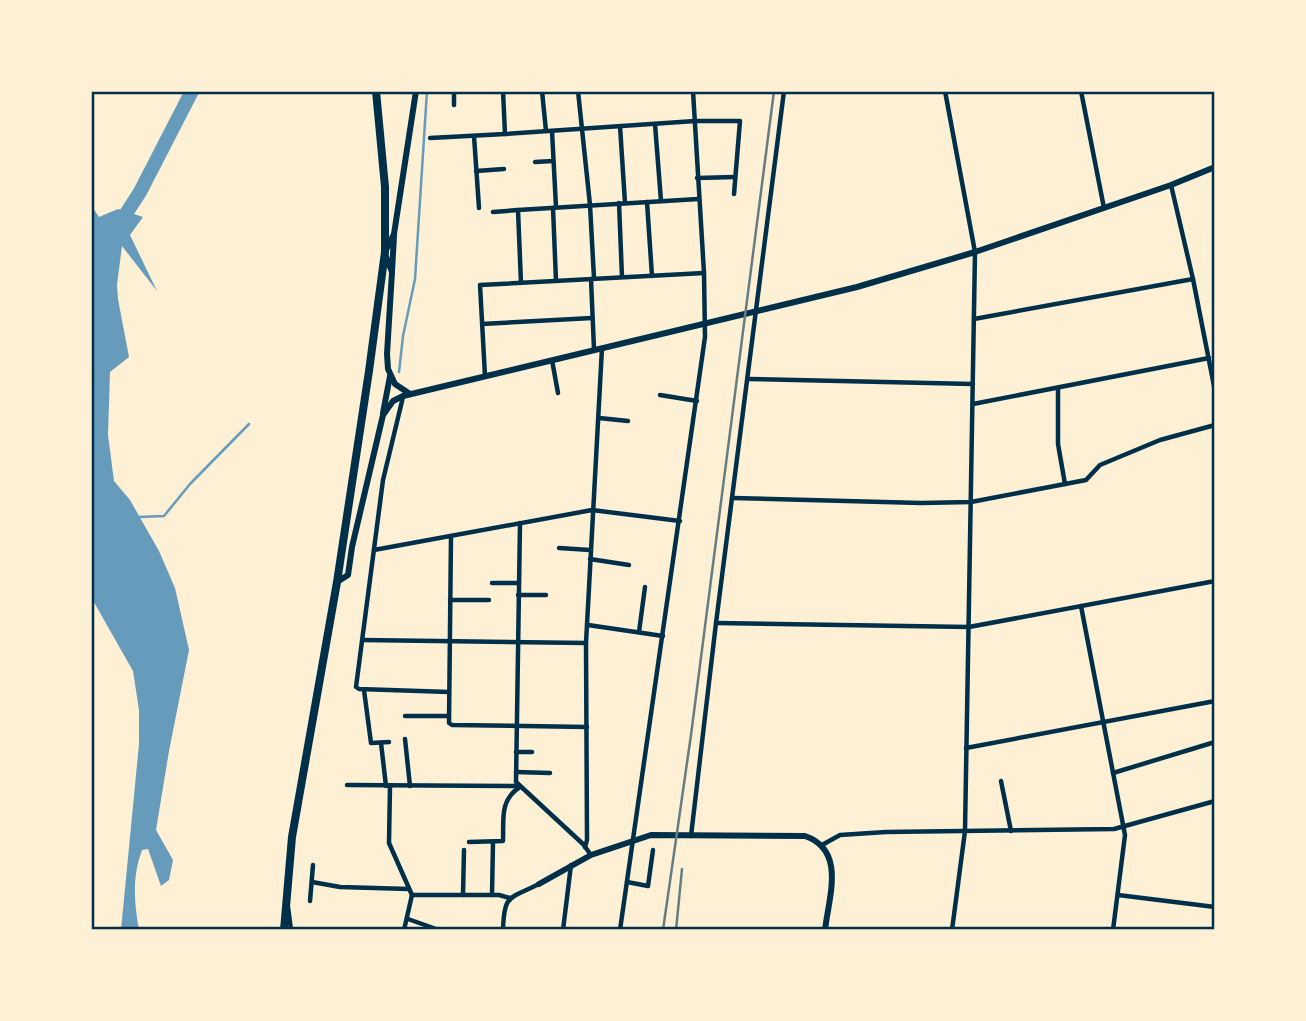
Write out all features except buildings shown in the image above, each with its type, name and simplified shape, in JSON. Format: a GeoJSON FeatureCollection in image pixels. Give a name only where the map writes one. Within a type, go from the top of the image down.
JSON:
{"type":"FeatureCollection","features":[{"type":"Feature","properties":{"kind":"highway"},"geometry":{"type":"LineString","coordinates":[[284,930],[285,900],[295,824],[337,582],[385,252],[385,187],[376,91]]}},
{"type":"Feature","properties":{"kind":"main road"},"geometry":{"type":"LineString","coordinates":[[337,582],[348,575],[390,376],[387,354],[394,234],[416,91]]}},
{"type":"Feature","properties":{"kind":"main road"},"geometry":{"type":"LineString","coordinates":[[383,415],[393,401],[407,395],[857,287],[975,252],[1171,186],[1215,167]]}},
{"type":"Feature","properties":{"kind":"main road"},"geometry":{"type":"LineString","coordinates":[[392,272],[385,252],[394,234]]}},
{"type":"Feature","properties":{"kind":"main road"},"geometry":{"type":"LineString","coordinates":[[390,376],[407,395]]}},
{"type":"Feature","properties":{"kind":"main road"},"geometry":{"type":"LineString","coordinates":[[538,884],[591,855],[634,840],[667,834],[804,836],[822,845],[832,864],[825,930]]}},
{"type":"Feature","properties":{"kind":"street"},"geometry":{"type":"LineString","coordinates":[[454,91],[454,105]]}},
{"type":"Feature","properties":{"kind":"street"},"geometry":{"type":"LineString","coordinates":[[503,91],[505,134]]}},
{"type":"Feature","properties":{"kind":"street"},"geometry":{"type":"LineString","coordinates":[[542,91],[553,161],[556,281]]}},
{"type":"Feature","properties":{"kind":"street"},"geometry":{"type":"LineString","coordinates":[[578,91],[590,205],[594,349]]}},
{"type":"Feature","properties":{"kind":"street"},"geometry":{"type":"LineString","coordinates":[[621,930],[705,337],[704,273],[693,91]]}},
{"type":"Feature","properties":{"kind":"street"},"geometry":{"type":"LineString","coordinates":[[691,836],[784,91]]}},
{"type":"Feature","properties":{"kind":"street"},"geometry":{"type":"LineString","coordinates":[[945,91],[975,252],[964,831],[953,930]]}},
{"type":"Feature","properties":{"kind":"street"},"geometry":{"type":"LineString","coordinates":[[1081,91],[1104,208]]}},
{"type":"Feature","properties":{"kind":"street"},"geometry":{"type":"LineString","coordinates":[[430,138],[695,121],[740,121],[734,194]]}},
{"type":"Feature","properties":{"kind":"street"},"geometry":{"type":"LineString","coordinates":[[655,124],[661,201]]}},
{"type":"Feature","properties":{"kind":"street"},"geometry":{"type":"LineString","coordinates":[[620,126],[622,277]]}},
{"type":"Feature","properties":{"kind":"street"},"geometry":{"type":"LineString","coordinates":[[474,136],[479,208]]}},
{"type":"Feature","properties":{"kind":"street"},"geometry":{"type":"LineString","coordinates":[[535,162],[553,161]]}},
{"type":"Feature","properties":{"kind":"street"},"geometry":{"type":"LineString","coordinates":[[476,171],[504,169]]}},
{"type":"Feature","properties":{"kind":"street"},"geometry":{"type":"LineString","coordinates":[[697,178],[735,177]]}},
{"type":"Feature","properties":{"kind":"street"},"geometry":{"type":"LineString","coordinates":[[1171,186],[1215,391]]}},
{"type":"Feature","properties":{"kind":"street"},"geometry":{"type":"LineString","coordinates":[[494,212],[698,199]]}},
{"type":"Feature","properties":{"kind":"street"},"geometry":{"type":"LineString","coordinates":[[648,202],[652,276]]}},
{"type":"Feature","properties":{"kind":"street"},"geometry":{"type":"LineString","coordinates":[[518,210],[521,283]]}},
{"type":"Feature","properties":{"kind":"street"},"geometry":{"type":"LineString","coordinates":[[485,376],[480,285],[704,273]]}},
{"type":"Feature","properties":{"kind":"street"},"geometry":{"type":"LineString","coordinates":[[974,319],[1193,279]]}},
{"type":"Feature","properties":{"kind":"street"},"geometry":{"type":"LineString","coordinates":[[482,324],[593,317]]}},
{"type":"Feature","properties":{"kind":"street"},"geometry":{"type":"LineString","coordinates":[[585,847],[586,643],[603,347]]}},
{"type":"Feature","properties":{"kind":"street"},"geometry":{"type":"LineString","coordinates":[[973,404],[1209,358]]}},
{"type":"Feature","properties":{"kind":"street"},"geometry":{"type":"LineString","coordinates":[[552,360],[558,393]]}},
{"type":"Feature","properties":{"kind":"street"},"geometry":{"type":"LineString","coordinates":[[748,379],[973,384]]}},
{"type":"Feature","properties":{"kind":"street"},"geometry":{"type":"LineString","coordinates":[[1058,388],[1058,444],[1065,484]]}},
{"type":"Feature","properties":{"kind":"street"},"geometry":{"type":"LineString","coordinates":[[407,395],[383,480],[356,687],[364,690],[449,692]]}},
{"type":"Feature","properties":{"kind":"street"},"geometry":{"type":"LineString","coordinates":[[660,395],[697,401]]}},
{"type":"Feature","properties":{"kind":"street"},"geometry":{"type":"LineString","coordinates":[[599,418],[628,421]]}},
{"type":"Feature","properties":{"kind":"street"},"geometry":{"type":"LineString","coordinates":[[733,498],[971,502],[1086,480],[1100,465],[1152,443],[1215,425]]}},
{"type":"Feature","properties":{"kind":"street"},"geometry":{"type":"LineString","coordinates":[[374,550],[592,510],[680,521]]}},
{"type":"Feature","properties":{"kind":"street"},"geometry":{"type":"LineString","coordinates":[[520,523],[516,752],[519,787],[591,855]]}},
{"type":"Feature","properties":{"kind":"street"},"geometry":{"type":"LineString","coordinates":[[451,536],[449,723],[587,727]]}},
{"type":"Feature","properties":{"kind":"street"},"geometry":{"type":"LineString","coordinates":[[559,548],[590,550]]}},
{"type":"Feature","properties":{"kind":"street"},"geometry":{"type":"LineString","coordinates":[[590,559],[629,565]]}},
{"type":"Feature","properties":{"kind":"street"},"geometry":{"type":"LineString","coordinates":[[716,623],[968,627],[1215,581]]}},
{"type":"Feature","properties":{"kind":"street"},"geometry":{"type":"LineString","coordinates":[[492,583],[519,583]]}},
{"type":"Feature","properties":{"kind":"street"},"geometry":{"type":"LineString","coordinates":[[639,632],[645,587]]}},
{"type":"Feature","properties":{"kind":"street"},"geometry":{"type":"LineString","coordinates":[[518,594],[547,595]]}},
{"type":"Feature","properties":{"kind":"street"},"geometry":{"type":"LineString","coordinates":[[450,600],[489,600]]}},
{"type":"Feature","properties":{"kind":"street"},"geometry":{"type":"LineString","coordinates":[[1081,606],[1125,835],[1113,930]]}},
{"type":"Feature","properties":{"kind":"street"},"geometry":{"type":"LineString","coordinates":[[588,625],[663,636]]}},
{"type":"Feature","properties":{"kind":"street"},"geometry":{"type":"LineString","coordinates":[[363,640],[586,643]]}},
{"type":"Feature","properties":{"kind":"street"},"geometry":{"type":"LineString","coordinates":[[364,690],[371,743],[389,743]]}},
{"type":"Feature","properties":{"kind":"street"},"geometry":{"type":"LineString","coordinates":[[966,748],[1215,701]]}},
{"type":"Feature","properties":{"kind":"street"},"geometry":{"type":"LineString","coordinates":[[405,716],[448,716]]}},
{"type":"Feature","properties":{"kind":"street"},"geometry":{"type":"LineString","coordinates":[[405,739],[410,786]]}},
{"type":"Feature","properties":{"kind":"street"},"geometry":{"type":"LineString","coordinates":[[1113,773],[1215,742]]}},
{"type":"Feature","properties":{"kind":"street"},"geometry":{"type":"LineString","coordinates":[[381,743],[388,786],[389,843],[412,895],[404,930]]}},
{"type":"Feature","properties":{"kind":"street"},"geometry":{"type":"LineString","coordinates":[[516,752],[532,752]]}},
{"type":"Feature","properties":{"kind":"street"},"geometry":{"type":"LineString","coordinates":[[516,772],[550,773]]}},
{"type":"Feature","properties":{"kind":"street"},"geometry":{"type":"LineString","coordinates":[[1002,781],[1011,831]]}},
{"type":"Feature","properties":{"kind":"street"},"geometry":{"type":"LineString","coordinates":[[347,785],[519,787]]}},
{"type":"Feature","properties":{"kind":"street"},"geometry":{"type":"LineString","coordinates":[[468,842],[503,841],[504,806],[519,787]]}},
{"type":"Feature","properties":{"kind":"street"},"geometry":{"type":"LineString","coordinates":[[822,845],[845,834],[1123,827],[1215,801]]}},
{"type":"Feature","properties":{"kind":"street"},"geometry":{"type":"LineString","coordinates":[[492,895],[494,842]]}},
{"type":"Feature","properties":{"kind":"street"},"geometry":{"type":"LineString","coordinates":[[463,895],[464,850]]}},
{"type":"Feature","properties":{"kind":"street"},"geometry":{"type":"LineString","coordinates":[[627,882],[648,886],[653,850]]}},
{"type":"Feature","properties":{"kind":"street"},"geometry":{"type":"LineString","coordinates":[[310,901],[313,865]]}},
{"type":"Feature","properties":{"kind":"street"},"geometry":{"type":"LineString","coordinates":[[564,930],[571,865]]}},
{"type":"Feature","properties":{"kind":"street"},"geometry":{"type":"LineString","coordinates":[[312,882],[340,887],[409,889]]}},
{"type":"Feature","properties":{"kind":"street"},"geometry":{"type":"LineString","coordinates":[[503,930],[504,908],[510,898],[538,884]]}},
{"type":"Feature","properties":{"kind":"street"},"geometry":{"type":"LineString","coordinates":[[412,895],[492,895],[510,898]]}},
{"type":"Feature","properties":{"kind":"street"},"geometry":{"type":"LineString","coordinates":[[1118,895],[1215,907]]}},
{"type":"Feature","properties":{"kind":"street"},"geometry":{"type":"LineString","coordinates":[[285,900],[291,913],[291,930]]}},
{"type":"Feature","properties":{"kind":"street"},"geometry":{"type":"LineString","coordinates":[[408,919],[439,930]]}},
{"type":"Feature","properties":{"kind":"water"},"geometry":{"type":"Polygon","coordinates":[[[91,205],[99,217],[118,209],[143,217],[130,235],[157,291],[122,246],[117,285],[129,357],[110,372],[108,435],[114,481],[130,500],[159,551],[175,588],[189,650],[156,830],[173,860],[169,880],[161,886],[148,849],[142,850],[135,890],[139,930],[121,930],[139,744],[139,710],[133,671],[91,597],[91,205]]]}},
{"type":"Feature","properties":{"kind":"waterway"},"geometry":{"type":"LineString","coordinates":[[118,226],[140,192],[192,91]]}},
{"type":"Feature","properties":{"kind":"waterway"},"geometry":{"type":"LineString","coordinates":[[399,372],[403,336],[415,279],[427,91]]}},
{"type":"Feature","properties":{"kind":"waterway"},"geometry":{"type":"LineString","coordinates":[[139,517],[164,516],[190,484],[249,424]]}},
{"type":"Feature","properties":{"kind":"railway"},"geometry":{"type":"LineString","coordinates":[[663,930],[691,735],[774,91]]}},
{"type":"Feature","properties":{"kind":"railway"},"geometry":{"type":"LineString","coordinates":[[676,930],[682,869]]}}]}
